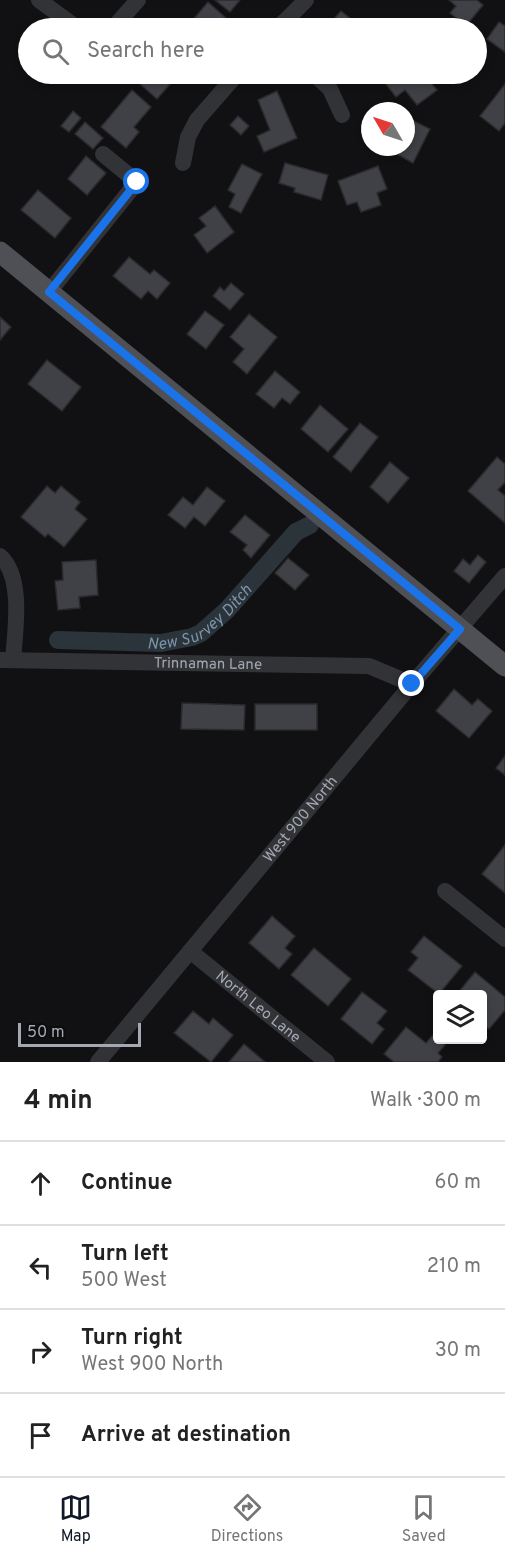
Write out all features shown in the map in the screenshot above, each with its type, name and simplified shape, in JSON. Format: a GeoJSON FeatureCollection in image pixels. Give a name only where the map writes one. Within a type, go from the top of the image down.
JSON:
{"type":"FeatureCollection","features":[{"type":"Feature","properties":{"kind":"main road"},"geometry":{"type":"LineString","coordinates":[[0,252],[505,666]]}},
{"type":"Feature","properties":{"kind":"street"},"geometry":{"type":"LineString","coordinates":[[39,0],[63,18]]}},
{"type":"Feature","properties":{"kind":"street"},"geometry":{"type":"LineString","coordinates":[[288,18],[306,0]]}},
{"type":"Feature","properties":{"kind":"street"},"geometry":{"type":"LineString","coordinates":[[120,18],[132,2]]}},
{"type":"Feature","properties":{"kind":"street"},"geometry":{"type":"LineString","coordinates":[[183,163],[188,137],[196,120],[228,84]]}},
{"type":"Feature","properties":{"kind":"street"},"geometry":{"type":"LineString","coordinates":[[325,84],[330,89],[342,115]]}},
{"type":"Feature","properties":{"kind":"street"},"geometry":{"type":"LineString","coordinates":[[49,292],[137,182],[103,153]]}},
{"type":"Feature","properties":{"kind":"street"},"geometry":{"type":"LineString","coordinates":[[0,556],[13,577],[16,607],[6,660]]}},
{"type":"Feature","properties":{"kind":"street","name":"West 900 North"},"geometry":{"type":"LineString","coordinates":[[98,1062],[412,684],[505,576]]}},
{"type":"Feature","properties":{"kind":"street","name":"Trinnaman Lane"},"geometry":{"type":"LineString","coordinates":[[6,660],[369,666],[412,684]]}},
{"type":"Feature","properties":{"kind":"street"},"geometry":{"type":"LineString","coordinates":[[445,891],[505,939]]}},
{"type":"Feature","properties":{"kind":"street","name":"North Leo Lane"},"geometry":{"type":"LineString","coordinates":[[190,951],[327,1062]]}},
{"type":"Feature","properties":{"kind":"building"},"geometry":{"type":"Polygon","coordinates":[[[215,0],[240,0],[230,12],[215,0]]]}},
{"type":"Feature","properties":{"kind":"building"},"geometry":{"type":"Polygon","coordinates":[[[449,0],[477,0],[483,5],[472,18],[456,18],[450,13],[456,6],[449,0]]]}},
{"type":"Feature","properties":{"kind":"building"},"geometry":{"type":"Polygon","coordinates":[[[208,2],[226,18],[194,18],[208,2]]]}},
{"type":"Feature","properties":{"kind":"building"},"geometry":{"type":"Polygon","coordinates":[[[341,11],[350,18],[335,18],[341,11]]]}},
{"type":"Feature","properties":{"kind":"building"},"geometry":{"type":"Polygon","coordinates":[[[499,22],[505,26],[505,52],[487,39],[499,22]]]}},
{"type":"Feature","properties":{"kind":"building"},"geometry":{"type":"Polygon","coordinates":[[[140,84],[170,84],[157,99],[140,84]]]}},
{"type":"Feature","properties":{"kind":"building"},"geometry":{"type":"Polygon","coordinates":[[[386,84],[432,84],[437,90],[417,105],[405,90],[396,97],[386,84]]]}},
{"type":"Feature","properties":{"kind":"building"},"geometry":{"type":"Polygon","coordinates":[[[505,84],[505,123],[499,131],[480,116],[505,84]]]}},
{"type":"Feature","properties":{"kind":"building"},"geometry":{"type":"Polygon","coordinates":[[[132,90],[151,107],[134,127],[139,132],[126,148],[101,127],[132,90]]]}},
{"type":"Feature","properties":{"kind":"building"},"geometry":{"type":"Polygon","coordinates":[[[277,91],[297,138],[264,152],[257,136],[270,130],[258,100],[277,91]]]}},
{"type":"Feature","properties":{"kind":"building"},"geometry":{"type":"Polygon","coordinates":[[[73,111],[81,118],[69,132],[61,126],[73,111]]]}},
{"type":"Feature","properties":{"kind":"building"},"geometry":{"type":"Polygon","coordinates":[[[238,116],[249,126],[241,135],[230,125],[238,116]]]}},
{"type":"Feature","properties":{"kind":"building"},"geometry":{"type":"Polygon","coordinates":[[[85,122],[103,138],[93,149],[75,134],[85,122]]]}},
{"type":"Feature","properties":{"kind":"building"},"geometry":{"type":"Polygon","coordinates":[[[415,122],[430,129],[413,163],[400,156],[415,156],[415,122]]]}},
{"type":"Feature","properties":{"kind":"building"},"geometry":{"type":"Polygon","coordinates":[[[86,156],[106,173],[87,195],[68,179],[86,156]]]}},
{"type":"Feature","properties":{"kind":"building"},"geometry":{"type":"Polygon","coordinates":[[[285,163],[328,175],[321,200],[294,192],[295,188],[279,183],[285,163]]]}},
{"type":"Feature","properties":{"kind":"building"},"geometry":{"type":"Polygon","coordinates":[[[242,164],[262,174],[241,213],[229,207],[235,194],[228,190],[242,164]]]}},
{"type":"Feature","properties":{"kind":"building"},"geometry":{"type":"Polygon","coordinates":[[[378,166],[387,189],[377,193],[381,205],[361,212],[357,202],[347,205],[338,181],[378,166]]]}},
{"type":"Feature","properties":{"kind":"building"},"geometry":{"type":"Polygon","coordinates":[[[38,190],[71,218],[55,238],[21,210],[38,190]]]}},
{"type":"Feature","properties":{"kind":"building"},"geometry":{"type":"Polygon","coordinates":[[[215,206],[234,232],[207,253],[194,235],[206,226],[199,218],[215,206]]]}},
{"type":"Feature","properties":{"kind":"building"},"geometry":{"type":"Polygon","coordinates":[[[129,257],[150,274],[154,270],[170,283],[157,299],[148,291],[141,299],[113,276],[129,257]]]}},
{"type":"Feature","properties":{"kind":"building"},"geometry":{"type":"Polygon","coordinates":[[[231,283],[244,294],[230,310],[213,296],[220,287],[224,291],[231,283]]]}},
{"type":"Feature","properties":{"kind":"building"},"geometry":{"type":"Polygon","coordinates":[[[205,311],[224,325],[206,349],[187,334],[205,311]]]}},
{"type":"Feature","properties":{"kind":"building"},"geometry":{"type":"Polygon","coordinates":[[[249,314],[277,337],[247,374],[233,362],[244,349],[230,337],[249,314]]]}},
{"type":"Feature","properties":{"kind":"building"},"geometry":{"type":"Polygon","coordinates":[[[0,317],[11,327],[0,340],[0,317]]]}},
{"type":"Feature","properties":{"kind":"building"},"geometry":{"type":"Polygon","coordinates":[[[47,360],[81,387],[62,411],[28,384],[47,360]]]}},
{"type":"Feature","properties":{"kind":"building"},"geometry":{"type":"Polygon","coordinates":[[[275,371],[300,392],[290,404],[282,398],[274,408],[256,394],[275,371]]]}},
{"type":"Feature","properties":{"kind":"building"},"geometry":{"type":"Polygon","coordinates":[[[320,405],[348,429],[328,452],[301,429],[320,405]]]}},
{"type":"Feature","properties":{"kind":"building"},"geometry":{"type":"Polygon","coordinates":[[[360,423],[378,437],[351,472],[333,457],[360,423]]]}},
{"type":"Feature","properties":{"kind":"building"},"geometry":{"type":"Polygon","coordinates":[[[497,457],[505,464],[505,482],[498,490],[505,496],[505,523],[468,491],[497,457]]]}},
{"type":"Feature","properties":{"kind":"building"},"geometry":{"type":"Polygon","coordinates":[[[390,462],[409,478],[388,503],[370,487],[390,462]]]}},
{"type":"Feature","properties":{"kind":"building"},"geometry":{"type":"Polygon","coordinates":[[[47,486],[55,493],[61,486],[80,502],[75,509],[87,519],[64,547],[48,534],[45,537],[21,517],[47,486]]]}},
{"type":"Feature","properties":{"kind":"building"},"geometry":{"type":"Polygon","coordinates":[[[207,487],[225,501],[205,526],[194,517],[185,528],[168,515],[183,497],[193,505],[207,487]]]}},
{"type":"Feature","properties":{"kind":"building"},"geometry":{"type":"Polygon","coordinates":[[[245,515],[270,535],[251,558],[243,550],[247,545],[230,532],[245,515]]]}},
{"type":"Feature","properties":{"kind":"building"},"geometry":{"type":"Polygon","coordinates":[[[478,555],[486,562],[469,583],[454,571],[463,559],[470,565],[478,555]]]}},
{"type":"Feature","properties":{"kind":"building"},"geometry":{"type":"Polygon","coordinates":[[[288,558],[309,575],[295,590],[275,573],[288,558]]]}},
{"type":"Feature","properties":{"kind":"building"},"geometry":{"type":"Polygon","coordinates":[[[96,560],[98,595],[79,597],[80,608],[58,610],[55,581],[63,580],[62,562],[96,560]]]}},
{"type":"Feature","properties":{"kind":"building"},"geometry":{"type":"Polygon","coordinates":[[[454,689],[472,705],[478,699],[492,711],[469,738],[436,711],[454,689]]]}},
{"type":"Feature","properties":{"kind":"building"},"geometry":{"type":"Polygon","coordinates":[[[182,703],[245,705],[244,730],[181,729],[182,703]]]}},
{"type":"Feature","properties":{"kind":"building"},"geometry":{"type":"Polygon","coordinates":[[[255,704],[317,704],[317,730],[255,730],[255,704]]]}},
{"type":"Feature","properties":{"kind":"building"},"geometry":{"type":"Polygon","coordinates":[[[505,756],[505,775],[496,768],[505,756]]]}},
{"type":"Feature","properties":{"kind":"building"},"geometry":{"type":"Polygon","coordinates":[[[505,845],[505,893],[482,874],[505,845]]]}},
{"type":"Feature","properties":{"kind":"building"},"geometry":{"type":"Polygon","coordinates":[[[272,916],[295,936],[285,948],[292,954],[279,969],[249,943],[272,916]]]}},
{"type":"Feature","properties":{"kind":"building"},"geometry":{"type":"Polygon","coordinates":[[[424,936],[462,966],[442,990],[434,990],[408,970],[418,958],[411,952],[424,936]]]}},
{"type":"Feature","properties":{"kind":"building"},"geometry":{"type":"Polygon","coordinates":[[[314,948],[351,979],[328,1006],[291,975],[314,948]]]}},
{"type":"Feature","properties":{"kind":"building"},"geometry":{"type":"Polygon","coordinates":[[[475,972],[505,997],[505,1010],[489,1029],[487,1028],[487,990],[460,990],[475,972]]]}},
{"type":"Feature","properties":{"kind":"building"},"geometry":{"type":"Polygon","coordinates":[[[362,992],[387,1011],[377,1023],[384,1029],[372,1044],[341,1019],[362,992]]]}},
{"type":"Feature","properties":{"kind":"building"},"geometry":{"type":"Polygon","coordinates":[[[193,1011],[209,1024],[213,1018],[233,1035],[211,1062],[174,1033],[193,1011]]]}},
{"type":"Feature","properties":{"kind":"building"},"geometry":{"type":"Polygon","coordinates":[[[406,1027],[426,1043],[433,1035],[433,1044],[445,1045],[438,1053],[442,1057],[438,1062],[394,1062],[384,1054],[406,1027]]]}},
{"type":"Feature","properties":{"kind":"building"},"geometry":{"type":"Polygon","coordinates":[[[244,1044],[265,1062],[229,1062],[244,1044]]]}},
{"type":"Feature","properties":{"kind":"waterway","name":"New Survey Ditch"},"geometry":{"type":"LineString","coordinates":[[58,640],[161,643],[201,633],[227,610],[296,532],[310,525]]}},
{"type":"Feature","properties":{"kind":"route"},"geometry":{"type":"LineString","coordinates":[[137,182],[49,292],[460,629],[412,684]]}}]}
